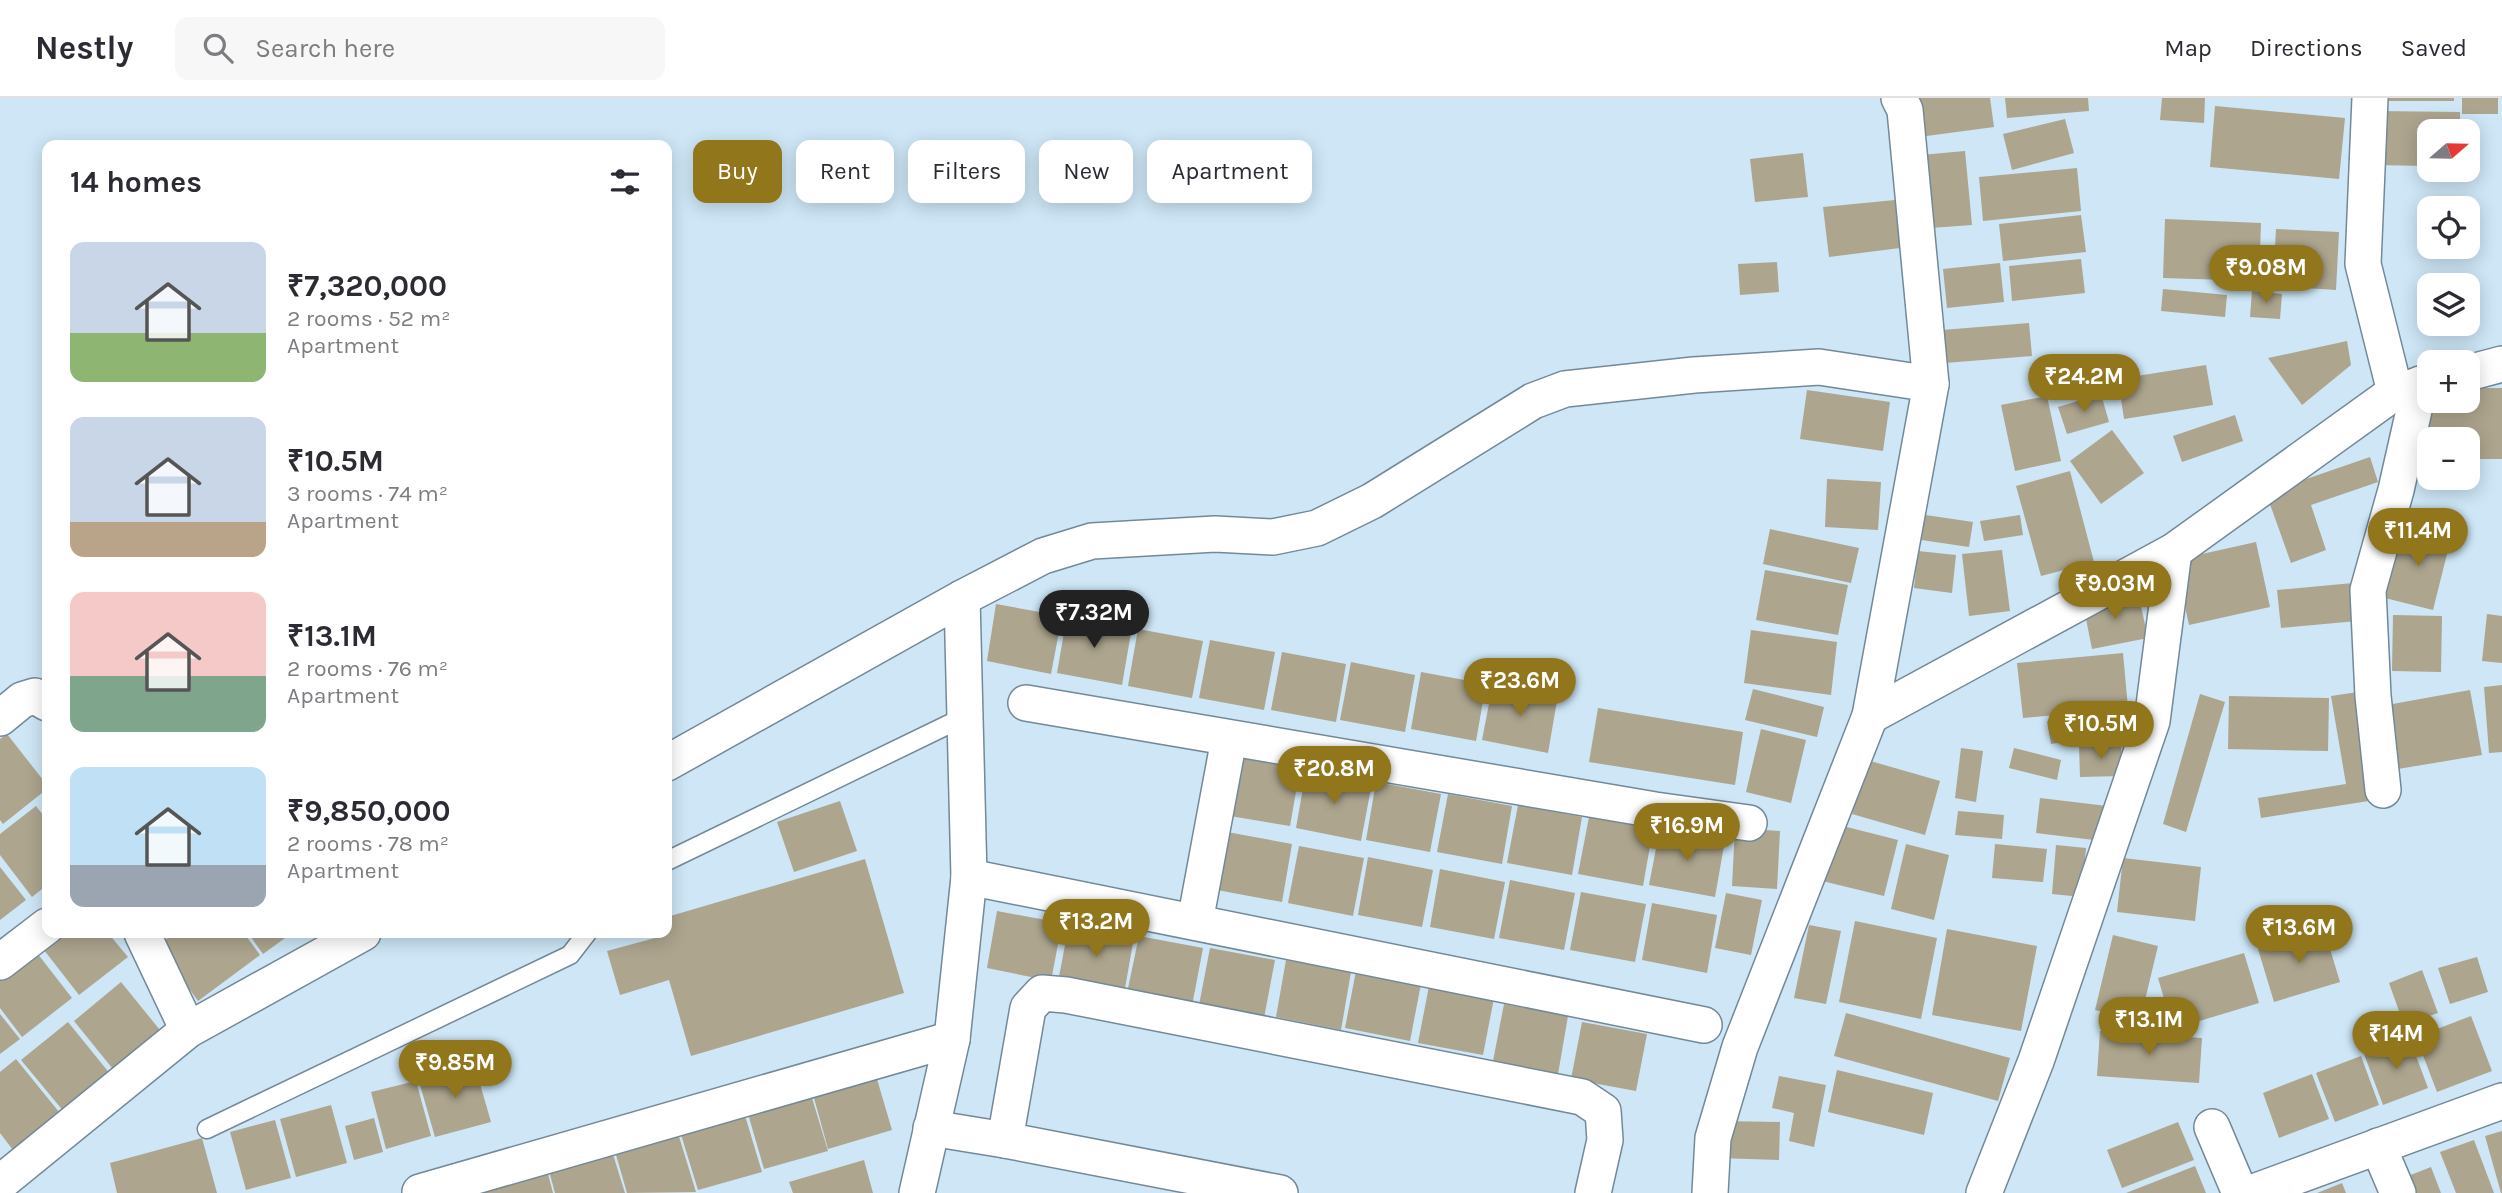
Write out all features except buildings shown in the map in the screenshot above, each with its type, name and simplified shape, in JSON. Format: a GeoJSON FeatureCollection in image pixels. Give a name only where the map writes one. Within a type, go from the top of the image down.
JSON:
{"type":"FeatureCollection","features":[{"type":"Feature","properties":{"kind":"street"},"geometry":{"type":"LineString","coordinates":[[1710,1193],[1713,1138],[1740,1047],[1870,716],[1931,384],[1905,110],[1899,98]]}},
{"type":"Feature","properties":{"kind":"street"},"geometry":{"type":"LineString","coordinates":[[2371,98],[2363,264],[2415,386],[2396,490],[2368,590],[2373,696],[2383,790]]}},
{"type":"Feature","properties":{"kind":"street"},"geometry":{"type":"LineString","coordinates":[[2480,370],[2502,364]]}},
{"type":"Feature","properties":{"kind":"street"},"geometry":{"type":"LineString","coordinates":[[672,760],[962,598],[1043,556],[1091,541],[1215,534],[1273,537],[1317,528],[1372,500],[1533,401],[1565,389],[1694,374],[1819,367],[1931,384]]}},
{"type":"Feature","properties":{"kind":"street"},"geometry":{"type":"LineString","coordinates":[[1870,716],[2174,551],[2415,386]]}},
{"type":"Feature","properties":{"kind":"street"},"geometry":{"type":"LineString","coordinates":[[1984,1193],[2036,1060],[2152,721],[2174,551]]}},
{"type":"Feature","properties":{"kind":"street"},"geometry":{"type":"LineString","coordinates":[[917,1193],[952,1039],[969,877],[962,598]]}},
{"type":"Feature","properties":{"kind":"street"},"geometry":{"type":"LineString","coordinates":[[0,718],[22,700],[35,696],[42,700]]}},
{"type":"Feature","properties":{"kind":"street"},"geometry":{"type":"LineString","coordinates":[[1026,703],[1655,810],[1749,823]]}},
{"type":"Feature","properties":{"kind":"street"},"geometry":{"type":"LineString","coordinates":[[1195,922],[1229,739]]}},
{"type":"Feature","properties":{"kind":"street"},"geometry":{"type":"LineString","coordinates":[[969,877],[1704,1025]]}},
{"type":"Feature","properties":{"kind":"street"},"geometry":{"type":"LineString","coordinates":[[0,962],[42,930]]}},
{"type":"Feature","properties":{"kind":"street"},"geometry":{"type":"LineString","coordinates":[[144,938],[188,1030]]}},
{"type":"Feature","properties":{"kind":"street"},"geometry":{"type":"LineString","coordinates":[[0,1183],[188,1030],[354,938]]}},
{"type":"Feature","properties":{"kind":"street"},"geometry":{"type":"LineString","coordinates":[[1005,1140],[1028,1008],[1042,993],[1066,995],[1582,1097],[1604,1111],[1605,1140],[1593,1193]]}},
{"type":"Feature","properties":{"kind":"street"},"geometry":{"type":"LineString","coordinates":[[419,1193],[952,1039]]}},
{"type":"Feature","properties":{"kind":"street"},"geometry":{"type":"LineString","coordinates":[[2251,1193],[2502,1101]]}},
{"type":"Feature","properties":{"kind":"street"},"geometry":{"type":"LineString","coordinates":[[2212,1127],[2240,1193]]}},
{"type":"Feature","properties":{"kind":"street"},"geometry":{"type":"LineString","coordinates":[[931,1128],[1280,1193]]}},
{"type":"Feature","properties":{"kind":"street"},"geometry":{"type":"LineString","coordinates":[[2378,1146],[2398,1193]]}},
{"type":"Feature","properties":{"kind":"lane"},"geometry":{"type":"LineString","coordinates":[[672,859],[965,716]]}},
{"type":"Feature","properties":{"kind":"lane"},"geometry":{"type":"LineString","coordinates":[[207,1129],[570,955],[583,938]]}}]}
